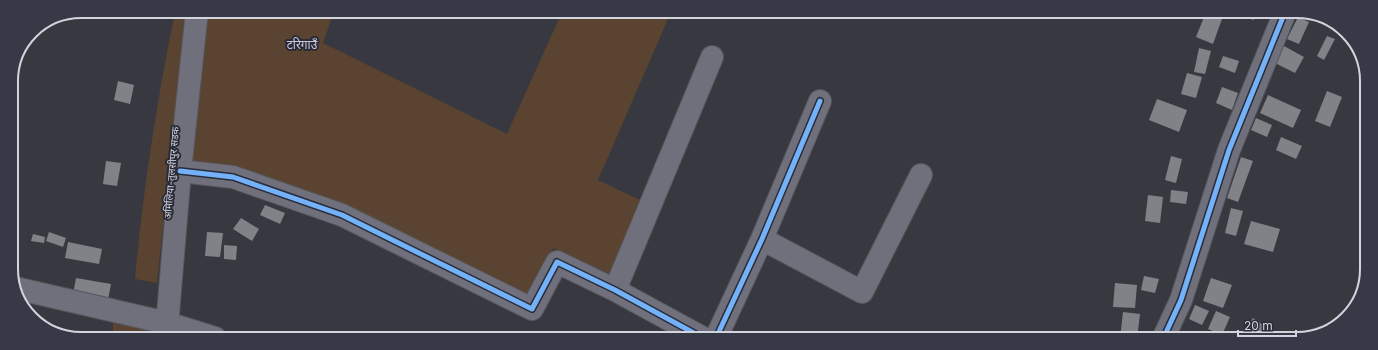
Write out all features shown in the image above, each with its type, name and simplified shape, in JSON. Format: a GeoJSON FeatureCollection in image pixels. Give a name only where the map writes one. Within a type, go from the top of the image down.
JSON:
{"type":"FeatureCollection","features":[{"type":"Feature","properties":{"kind":"street","name":"अमिलिया-तुलसीपुर सडक"},"geometry":{"type":"LineString","coordinates":[[166,330],[180,171],[196,18]]}},
{"type":"Feature","properties":{"kind":"street"},"geometry":{"type":"LineString","coordinates":[[1167,332],[1180,300],[1229,150],[1282,18]]}},
{"type":"Feature","properties":{"kind":"street"},"geometry":{"type":"LineString","coordinates":[[615,290],[712,57]]}},
{"type":"Feature","properties":{"kind":"street"},"geometry":{"type":"LineString","coordinates":[[719,332],[762,239],[820,101]]}},
{"type":"Feature","properties":{"kind":"street"},"geometry":{"type":"LineString","coordinates":[[180,171],[233,177],[342,215],[532,309],[557,262],[615,290],[692,332]]}},
{"type":"Feature","properties":{"kind":"street"},"geometry":{"type":"LineString","coordinates":[[762,239],[862,292],[921,175]]}},
{"type":"Feature","properties":{"kind":"street"},"geometry":{"type":"LineString","coordinates":[[21,290],[166,330],[178,332]]}},
{"type":"Feature","properties":{"kind":"shaded area"},"geometry":{"type":"Polygon","coordinates":[[[174,18],[184,18],[157,283],[135,279],[151,145],[174,18]]]}},
{"type":"Feature","properties":{"kind":"shaded area"},"geometry":{"type":"Polygon","coordinates":[[[206,18],[332,18],[323,43],[507,134],[559,18],[668,18],[598,180],[644,202],[610,274],[553,248],[528,295],[190,165],[206,18]]]}},
{"type":"Feature","properties":{"kind":"shaded area"},"geometry":{"type":"Polygon","coordinates":[[[113,323],[150,329],[150,332],[113,332],[113,323]]]}},
{"type":"Feature","properties":{"kind":"building"},"geometry":{"type":"Polygon","coordinates":[[[1204,18],[1222,18],[1213,44],[1196,37],[1204,18]]]}},
{"type":"Feature","properties":{"kind":"building"},"geometry":{"type":"Polygon","coordinates":[[[1297,18],[1309,22],[1299,44],[1287,39],[1297,18]]]}},
{"type":"Feature","properties":{"kind":"building"},"geometry":{"type":"Polygon","coordinates":[[[1327,36],[1335,39],[1324,60],[1317,56],[1327,36]]]}},
{"type":"Feature","properties":{"kind":"building"},"geometry":{"type":"Polygon","coordinates":[[[1284,46],[1304,57],[1295,73],[1275,63],[1284,46]]]}},
{"type":"Feature","properties":{"kind":"building"},"geometry":{"type":"Polygon","coordinates":[[[1199,48],[1211,51],[1205,74],[1194,72],[1199,48]]]}},
{"type":"Feature","properties":{"kind":"building"},"geometry":{"type":"Polygon","coordinates":[[[1223,56],[1239,61],[1235,73],[1219,67],[1223,56]]]}},
{"type":"Feature","properties":{"kind":"building"},"geometry":{"type":"Polygon","coordinates":[[[1187,73],[1202,77],[1196,98],[1181,94],[1187,73]]]}},
{"type":"Feature","properties":{"kind":"building"},"geometry":{"type":"Polygon","coordinates":[[[118,81],[134,85],[130,104],[114,100],[118,81]]]}},
{"type":"Feature","properties":{"kind":"building"},"geometry":{"type":"Polygon","coordinates":[[[1222,87],[1238,93],[1232,110],[1216,103],[1222,87]]]}},
{"type":"Feature","properties":{"kind":"building"},"geometry":{"type":"Polygon","coordinates":[[[1327,91],[1342,97],[1330,127],[1315,121],[1327,91]]]}},
{"type":"Feature","properties":{"kind":"building"},"geometry":{"type":"Polygon","coordinates":[[[1268,95],[1301,110],[1293,128],[1260,113],[1268,95]]]}},
{"type":"Feature","properties":{"kind":"building"},"geometry":{"type":"Polygon","coordinates":[[[1157,99],[1187,110],[1179,132],[1149,120],[1157,99]]]}},
{"type":"Feature","properties":{"kind":"building"},"geometry":{"type":"Polygon","coordinates":[[[1256,118],[1272,125],[1267,137],[1251,130],[1256,118]]]}},
{"type":"Feature","properties":{"kind":"building"},"geometry":{"type":"Polygon","coordinates":[[[1281,137],[1302,146],[1296,159],[1276,150],[1281,137]]]}},
{"type":"Feature","properties":{"kind":"building"},"geometry":{"type":"Polygon","coordinates":[[[1171,156],[1182,159],[1176,183],[1165,180],[1171,156]]]}},
{"type":"Feature","properties":{"kind":"building"},"geometry":{"type":"Polygon","coordinates":[[[1241,157],[1253,161],[1238,202],[1227,198],[1241,157]]]}},
{"type":"Feature","properties":{"kind":"building"},"geometry":{"type":"Polygon","coordinates":[[[106,161],[121,163],[117,186],[103,184],[106,161]]]}},
{"type":"Feature","properties":{"kind":"building"},"geometry":{"type":"Polygon","coordinates":[[[1171,190],[1188,192],[1186,204],[1170,202],[1171,190]]]}},
{"type":"Feature","properties":{"kind":"building"},"geometry":{"type":"Polygon","coordinates":[[[1148,195],[1163,197],[1160,223],[1145,221],[1148,195]]]}},
{"type":"Feature","properties":{"kind":"building"},"geometry":{"type":"Polygon","coordinates":[[[265,205],[285,213],[280,224],[260,215],[265,205]]]}},
{"type":"Feature","properties":{"kind":"building"},"geometry":{"type":"Polygon","coordinates":[[[1231,208],[1243,211],[1236,236],[1225,233],[1231,208]]]}},
{"type":"Feature","properties":{"kind":"building"},"geometry":{"type":"Polygon","coordinates":[[[241,218],[259,229],[252,241],[233,229],[241,218]]]}},
{"type":"Feature","properties":{"kind":"building"},"geometry":{"type":"Polygon","coordinates":[[[1251,221],[1280,229],[1273,252],[1244,244],[1251,221]]]}},
{"type":"Feature","properties":{"kind":"building"},"geometry":{"type":"Polygon","coordinates":[[[49,232],[66,238],[63,247],[46,241],[49,232]]]}},
{"type":"Feature","properties":{"kind":"building"},"geometry":{"type":"Polygon","coordinates":[[[207,232],[223,233],[220,257],[205,256],[207,232]]]}},
{"type":"Feature","properties":{"kind":"building"},"geometry":{"type":"Polygon","coordinates":[[[33,234],[45,237],[44,243],[31,241],[33,234]]]}},
{"type":"Feature","properties":{"kind":"building"},"geometry":{"type":"Polygon","coordinates":[[[68,242],[102,249],[99,264],[65,258],[68,242]]]}},
{"type":"Feature","properties":{"kind":"building"},"geometry":{"type":"Polygon","coordinates":[[[224,245],[237,246],[236,260],[224,259],[224,245]]]}},
{"type":"Feature","properties":{"kind":"building"},"geometry":{"type":"Polygon","coordinates":[[[1144,276],[1159,279],[1155,293],[1141,290],[1144,276]]]}},
{"type":"Feature","properties":{"kind":"building"},"geometry":{"type":"Polygon","coordinates":[[[76,278],[111,284],[108,300],[73,294],[76,278]]]}},
{"type":"Feature","properties":{"kind":"building"},"geometry":{"type":"Polygon","coordinates":[[[1211,278],[1232,285],[1223,308],[1203,301],[1211,278]]]}},
{"type":"Feature","properties":{"kind":"building"},"geometry":{"type":"Polygon","coordinates":[[[1115,283],[1137,285],[1135,308],[1113,307],[1115,283]]]}},
{"type":"Feature","properties":{"kind":"building"},"geometry":{"type":"Polygon","coordinates":[[[1195,305],[1209,311],[1202,325],[1189,319],[1195,305]]]}},
{"type":"Feature","properties":{"kind":"building"},"geometry":{"type":"Polygon","coordinates":[[[1216,311],[1230,317],[1223,332],[1215,332],[1208,329],[1216,311]]]}},
{"type":"Feature","properties":{"kind":"building"},"geometry":{"type":"Polygon","coordinates":[[[1123,312],[1140,314],[1138,332],[1121,332],[1123,312]]]}},
{"type":"Feature","properties":{"kind":"building"},"geometry":{"type":"Polygon","coordinates":[[[1253,318],[1266,327],[1262,332],[1243,332],[1253,318]]]}},
{"type":"Feature","properties":{"kind":"cycle path"},"geometry":{"type":"LineString","coordinates":[[1166,332],[1181,300],[1229,150],[1283,18]]}},
{"type":"Feature","properties":{"kind":"cycle path"},"geometry":{"type":"LineString","coordinates":[[719,332],[762,239],[820,101]]}},
{"type":"Feature","properties":{"kind":"cycle path"},"geometry":{"type":"LineString","coordinates":[[180,171],[233,177],[342,215],[532,309],[557,262],[615,290],[692,332]]}},
{"type":"Feature","properties":{"kind":"district","name":"टरिगाउँ"},"geometry":{"type":"Point","coordinates":[302,44]}}]}
